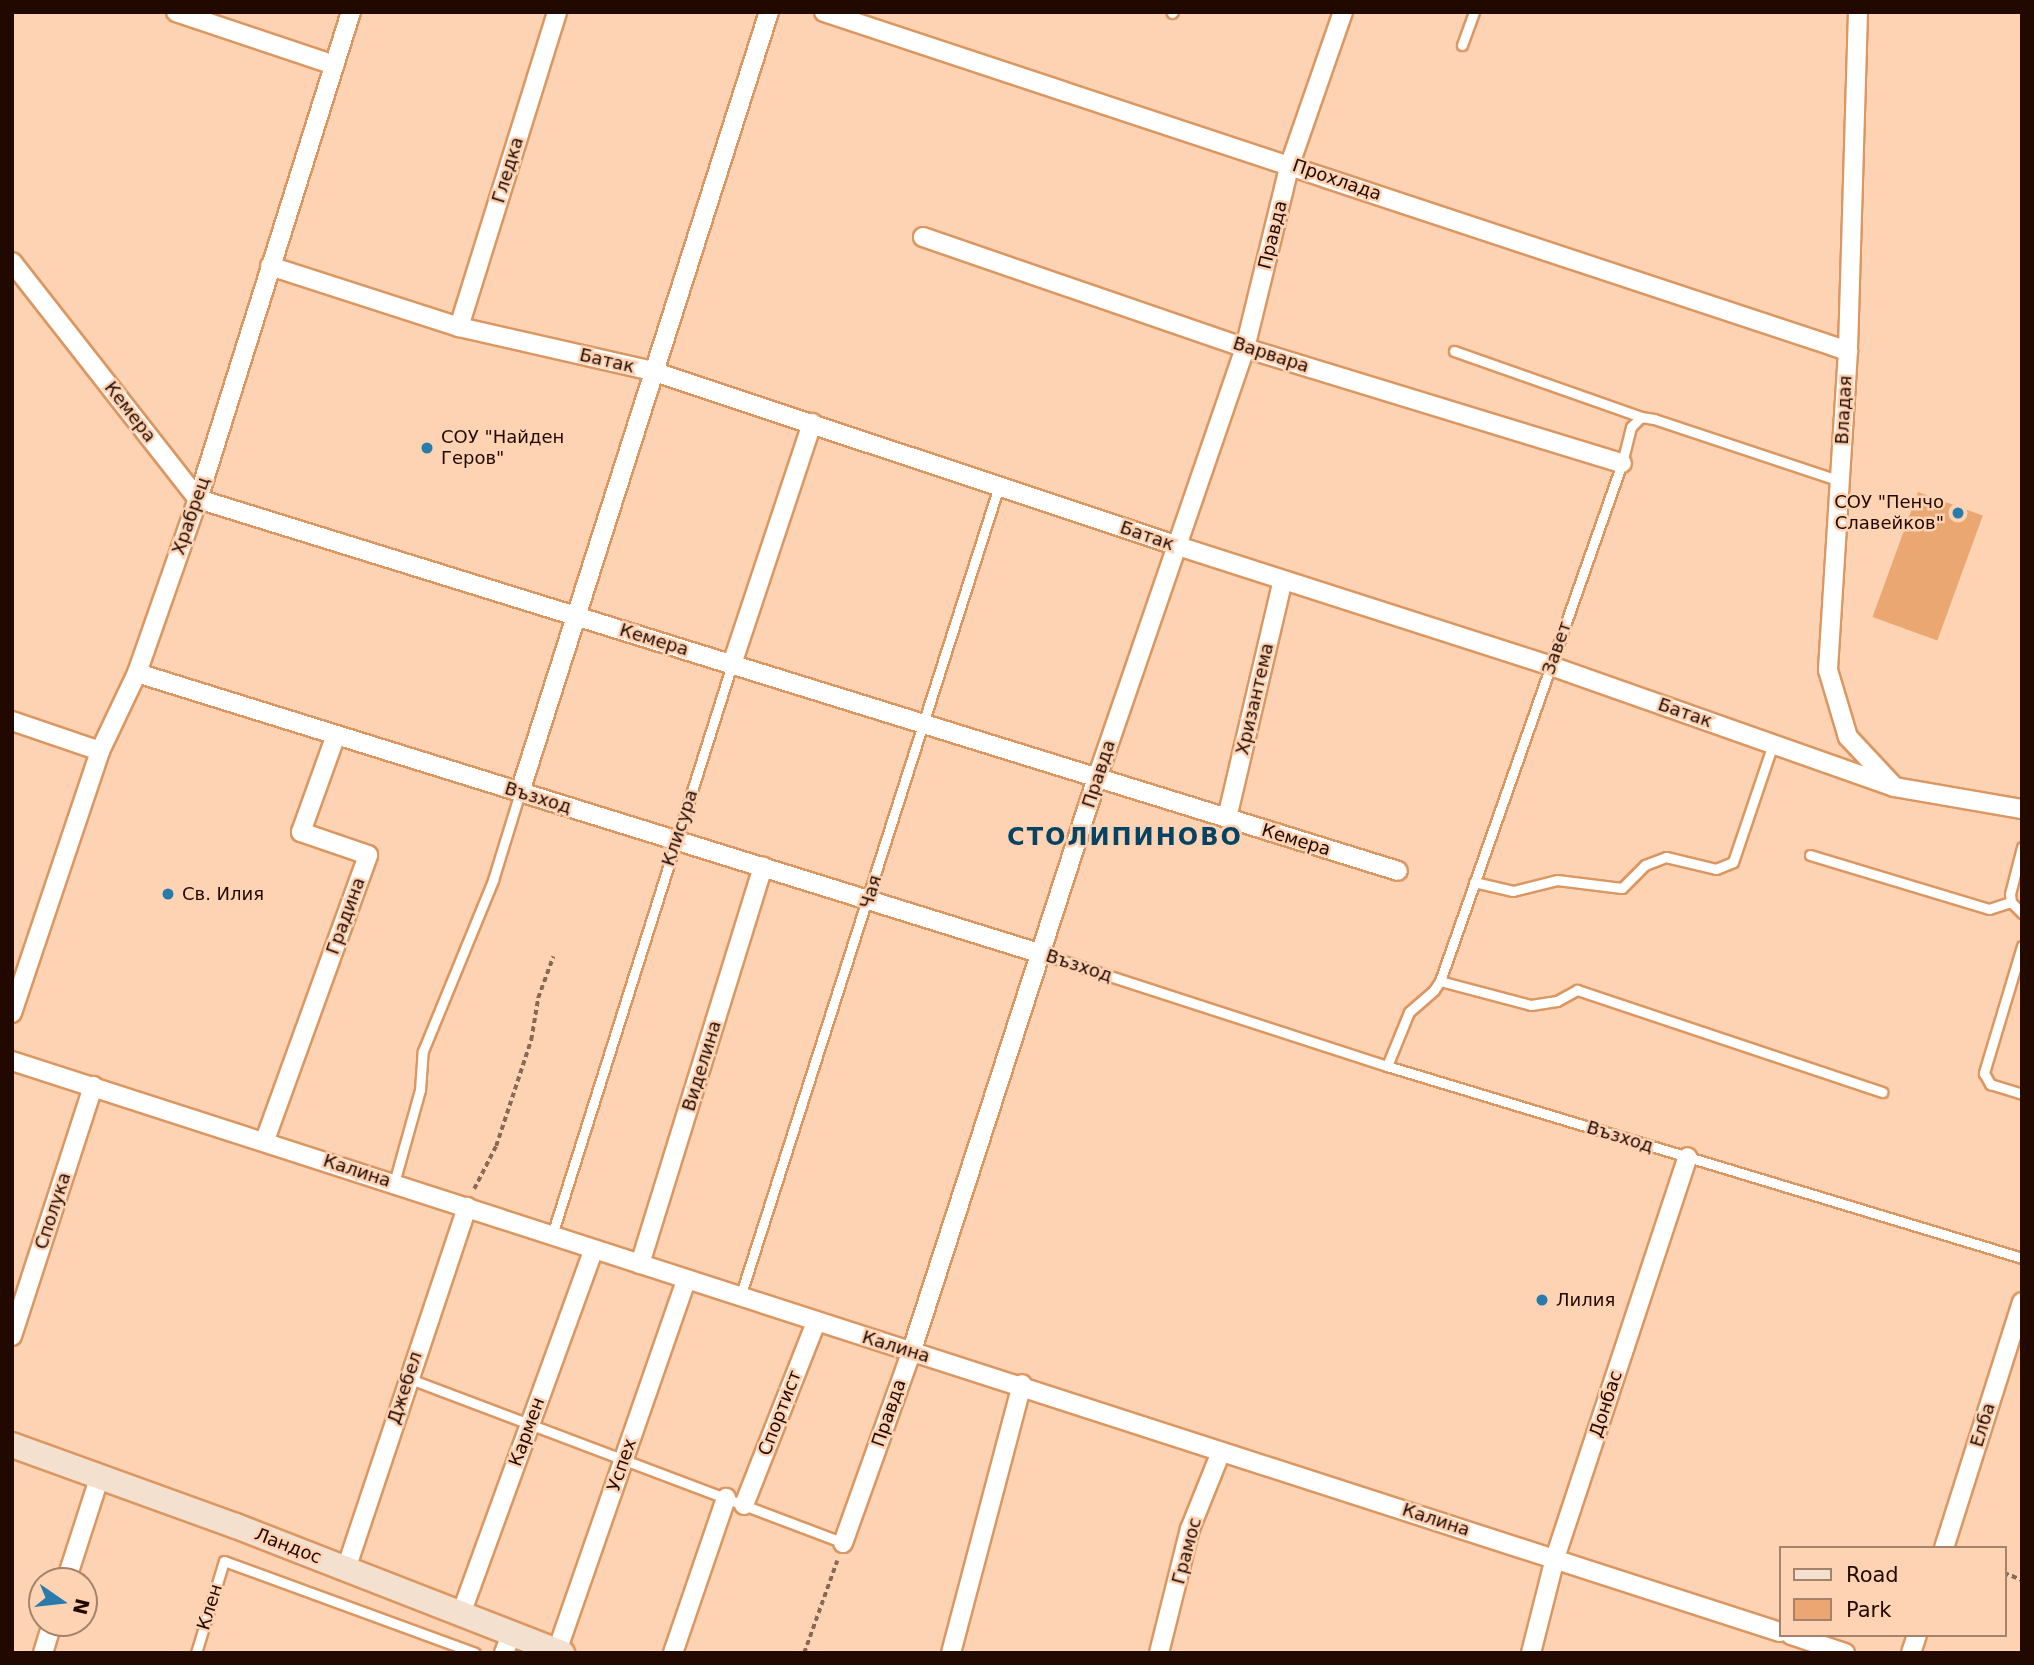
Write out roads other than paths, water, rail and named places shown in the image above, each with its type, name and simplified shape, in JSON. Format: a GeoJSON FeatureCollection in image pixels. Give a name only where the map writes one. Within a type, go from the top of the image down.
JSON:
{"type":"FeatureCollection","features":[{"type":"Feature","properties":{"kind":"street"},"geometry":{"type":"LineString","coordinates":[[176,12],[334,65]]}},
{"type":"Feature","properties":{"kind":"street","name":"Храбрец"},"geometry":{"type":"LineString","coordinates":[[12,1013],[100,751],[137,673],[198,499],[351,12]]}},
{"type":"Feature","properties":{"kind":"street","name":"Гледка"},"geometry":{"type":"LineString","coordinates":[[460,327],[557,12]]}},
{"type":"Feature","properties":{"kind":"street"},"geometry":{"type":"LineString","coordinates":[[520,792],[768,12]]}},
{"type":"Feature","properties":{"kind":"street","name":"Прохлада"},"geometry":{"type":"LineString","coordinates":[[824,12],[1290,164],[1848,351]]}},
{"type":"Feature","properties":{"kind":"street","name":"Правда"},"geometry":{"type":"LineString","coordinates":[[843,1543],[911,1353],[1097,778],[1245,348],[1290,164],[1343,12]]}},
{"type":"Feature","properties":{"kind":"street","name":"Владая"},"geometry":{"type":"LineString","coordinates":[[1858,12],[1848,351],[1828,670],[1848,737],[1894,787]]}},
{"type":"Feature","properties":{"kind":"street","name":"Варвара"},"geometry":{"type":"LineString","coordinates":[[923,237],[1245,348],[1622,463]]}},
{"type":"Feature","properties":{"kind":"street","name":"Кемера"},"geometry":{"type":"LineString","coordinates":[[12,262],[198,499],[1398,871]]}},
{"type":"Feature","properties":{"kind":"street","name":"Батак"},"geometry":{"type":"LineString","coordinates":[[270,266],[460,327],[652,371],[1178,546],[1551,666],[1894,787],[2022,809]]}},
{"type":"Feature","properties":{"kind":"street","name":"Клисура"},"geometry":{"type":"LineString","coordinates":[[732,664],[812,423]]}},
{"type":"Feature","properties":{"kind":"street","name":"Хризантема"},"geometry":{"type":"LineString","coordinates":[[1227,818],[1283,580]]}},
{"type":"Feature","properties":{"kind":"street","name":"Възход"},"geometry":{"type":"LineString","coordinates":[[137,673],[1042,954]]}},
{"type":"Feature","properties":{"kind":"street"},"geometry":{"type":"LineString","coordinates":[[12,721],[100,751]]}},
{"type":"Feature","properties":{"kind":"street","name":"Градина"},"geometry":{"type":"LineString","coordinates":[[265,1140],[368,855],[301,832],[335,735]]}},
{"type":"Feature","properties":{"kind":"street","name":"Виделина"},"geometry":{"type":"LineString","coordinates":[[640,1264],[763,867]]}},
{"type":"Feature","properties":{"kind":"street","name":"Калина"},"geometry":{"type":"LineString","coordinates":[[12,1061],[265,1140],[911,1353],[1022,1384],[1221,1452],[1778,1631]]}},
{"type":"Feature","properties":{"kind":"street","name":"Сполука"},"geometry":{"type":"LineString","coordinates":[[12,1336],[93,1086]]}},
{"type":"Feature","properties":{"kind":"street","name":"Донбас"},"geometry":{"type":"LineString","coordinates":[[1531,1653],[1555,1558],[1688,1157]]}},
{"type":"Feature","properties":{"kind":"street","name":"Джебел"},"geometry":{"type":"LineString","coordinates":[[346,1569],[467,1207]]}},
{"type":"Feature","properties":{"kind":"street","name":"Кармен"},"geometry":{"type":"LineString","coordinates":[[461,1614],[594,1249]]}},
{"type":"Feature","properties":{"kind":"street","name":"Успех"},"geometry":{"type":"LineString","coordinates":[[560,1652],[686,1280]]}},
{"type":"Feature","properties":{"kind":"street","name":"Елба"},"geometry":{"type":"LineString","coordinates":[[1945,1546],[2022,1302]]}},
{"type":"Feature","properties":{"kind":"street","name":"Спортист"},"geometry":{"type":"LineString","coordinates":[[744,1504],[816,1322]]}},
{"type":"Feature","properties":{"kind":"street"},"geometry":{"type":"LineString","coordinates":[[951,1653],[1022,1384]]}},
{"type":"Feature","properties":{"kind":"street","name":"Ландос"},"geometry":{"type":"LineString","coordinates":[[12,1445],[461,1614],[508,1644],[560,1652]]}},
{"type":"Feature","properties":{"kind":"street","name":"Грамос"},"geometry":{"type":"LineString","coordinates":[[1159,1653],[1190,1529],[1221,1452]]}},
{"type":"Feature","properties":{"kind":"street"},"geometry":{"type":"LineString","coordinates":[[71,1567],[100,1476]]}},
{"type":"Feature","properties":{"kind":"street"},"geometry":{"type":"LineString","coordinates":[[673,1653],[726,1498]]}},
{"type":"Feature","properties":{"kind":"street"},"geometry":{"type":"LineString","coordinates":[[1797,1637],[1845,1653]]}},
{"type":"Feature","properties":{"kind":"lane"},"geometry":{"type":"LineString","coordinates":[[1462,45],[1474,12]]}},
{"type":"Feature","properties":{"kind":"lane"},"geometry":{"type":"LineString","coordinates":[[1454,351],[1641,417],[1840,481]]}},
{"type":"Feature","properties":{"kind":"lane","name":"Завет"},"geometry":{"type":"LineString","coordinates":[[1387,1066],[1409,1012],[1434,990],[1440,981],[1622,463],[1631,427],[1641,417]]}},
{"type":"Feature","properties":{"kind":"lane","name":"Чая"},"geometry":{"type":"LineString","coordinates":[[740,1297],[869,900],[921,723],[999,486]]}},
{"type":"Feature","properties":{"kind":"lane","name":"Клисура"},"geometry":{"type":"LineString","coordinates":[[552,1235],[732,664]]}},
{"type":"Feature","properties":{"kind":"lane"},"geometry":{"type":"LineString","coordinates":[[1474,882],[1513,891],[1558,880],[1622,888],[1645,865],[1666,857],[1716,869],[1733,862],[1773,744]]}},
{"type":"Feature","properties":{"kind":"lane"},"geometry":{"type":"LineString","coordinates":[[394,1183],[420,1090],[423,1051],[493,880],[520,792]]}},
{"type":"Feature","properties":{"kind":"lane"},"geometry":{"type":"LineString","coordinates":[[2011,902],[2022,847]]}},
{"type":"Feature","properties":{"kind":"lane"},"geometry":{"type":"LineString","coordinates":[[1810,855],[1989,909],[2011,902]]}},
{"type":"Feature","properties":{"kind":"lane"},"geometry":{"type":"LineString","coordinates":[[2011,902],[2022,913]]}},
{"type":"Feature","properties":{"kind":"lane"},"geometry":{"type":"LineString","coordinates":[[2022,946],[1984,1073],[1990,1084],[2022,1094]]}},
{"type":"Feature","properties":{"kind":"lane","name":"Възход"},"geometry":{"type":"LineString","coordinates":[[1042,954],[1387,1066],[2022,1258]]}},
{"type":"Feature","properties":{"kind":"lane"},"geometry":{"type":"LineString","coordinates":[[1440,981],[1531,1005],[1557,1001],[1577,990],[1882,1092]]}},
{"type":"Feature","properties":{"kind":"lane"},"geometry":{"type":"LineString","coordinates":[[408,1378],[843,1543]]}},
{"type":"Feature","properties":{"kind":"lane","name":"Клен"},"geometry":{"type":"LineString","coordinates":[[196,1653],[224,1561],[475,1653]]}},
{"type":"Feature","properties":{"kind":"place","name":"СОУ \"Найден Геров\""},"geometry":{"type":"Point","coordinates":[427,448]}},
{"type":"Feature","properties":{"kind":"place","name":"СОУ \"Пенчо Славейков\""},"geometry":{"type":"Point","coordinates":[1958,513]}},
{"type":"Feature","properties":{"kind":"place","name":"Св. Илия"},"geometry":{"type":"Point","coordinates":[168,894]}},
{"type":"Feature","properties":{"kind":"place","name":"Лилия"},"geometry":{"type":"Point","coordinates":[1542,1300]}},
{"type":"Feature","properties":{"kind":"district","name":"СТОЛИПИНОВО"},"geometry":{"type":"Point","coordinates":[1125,838]}}]}
